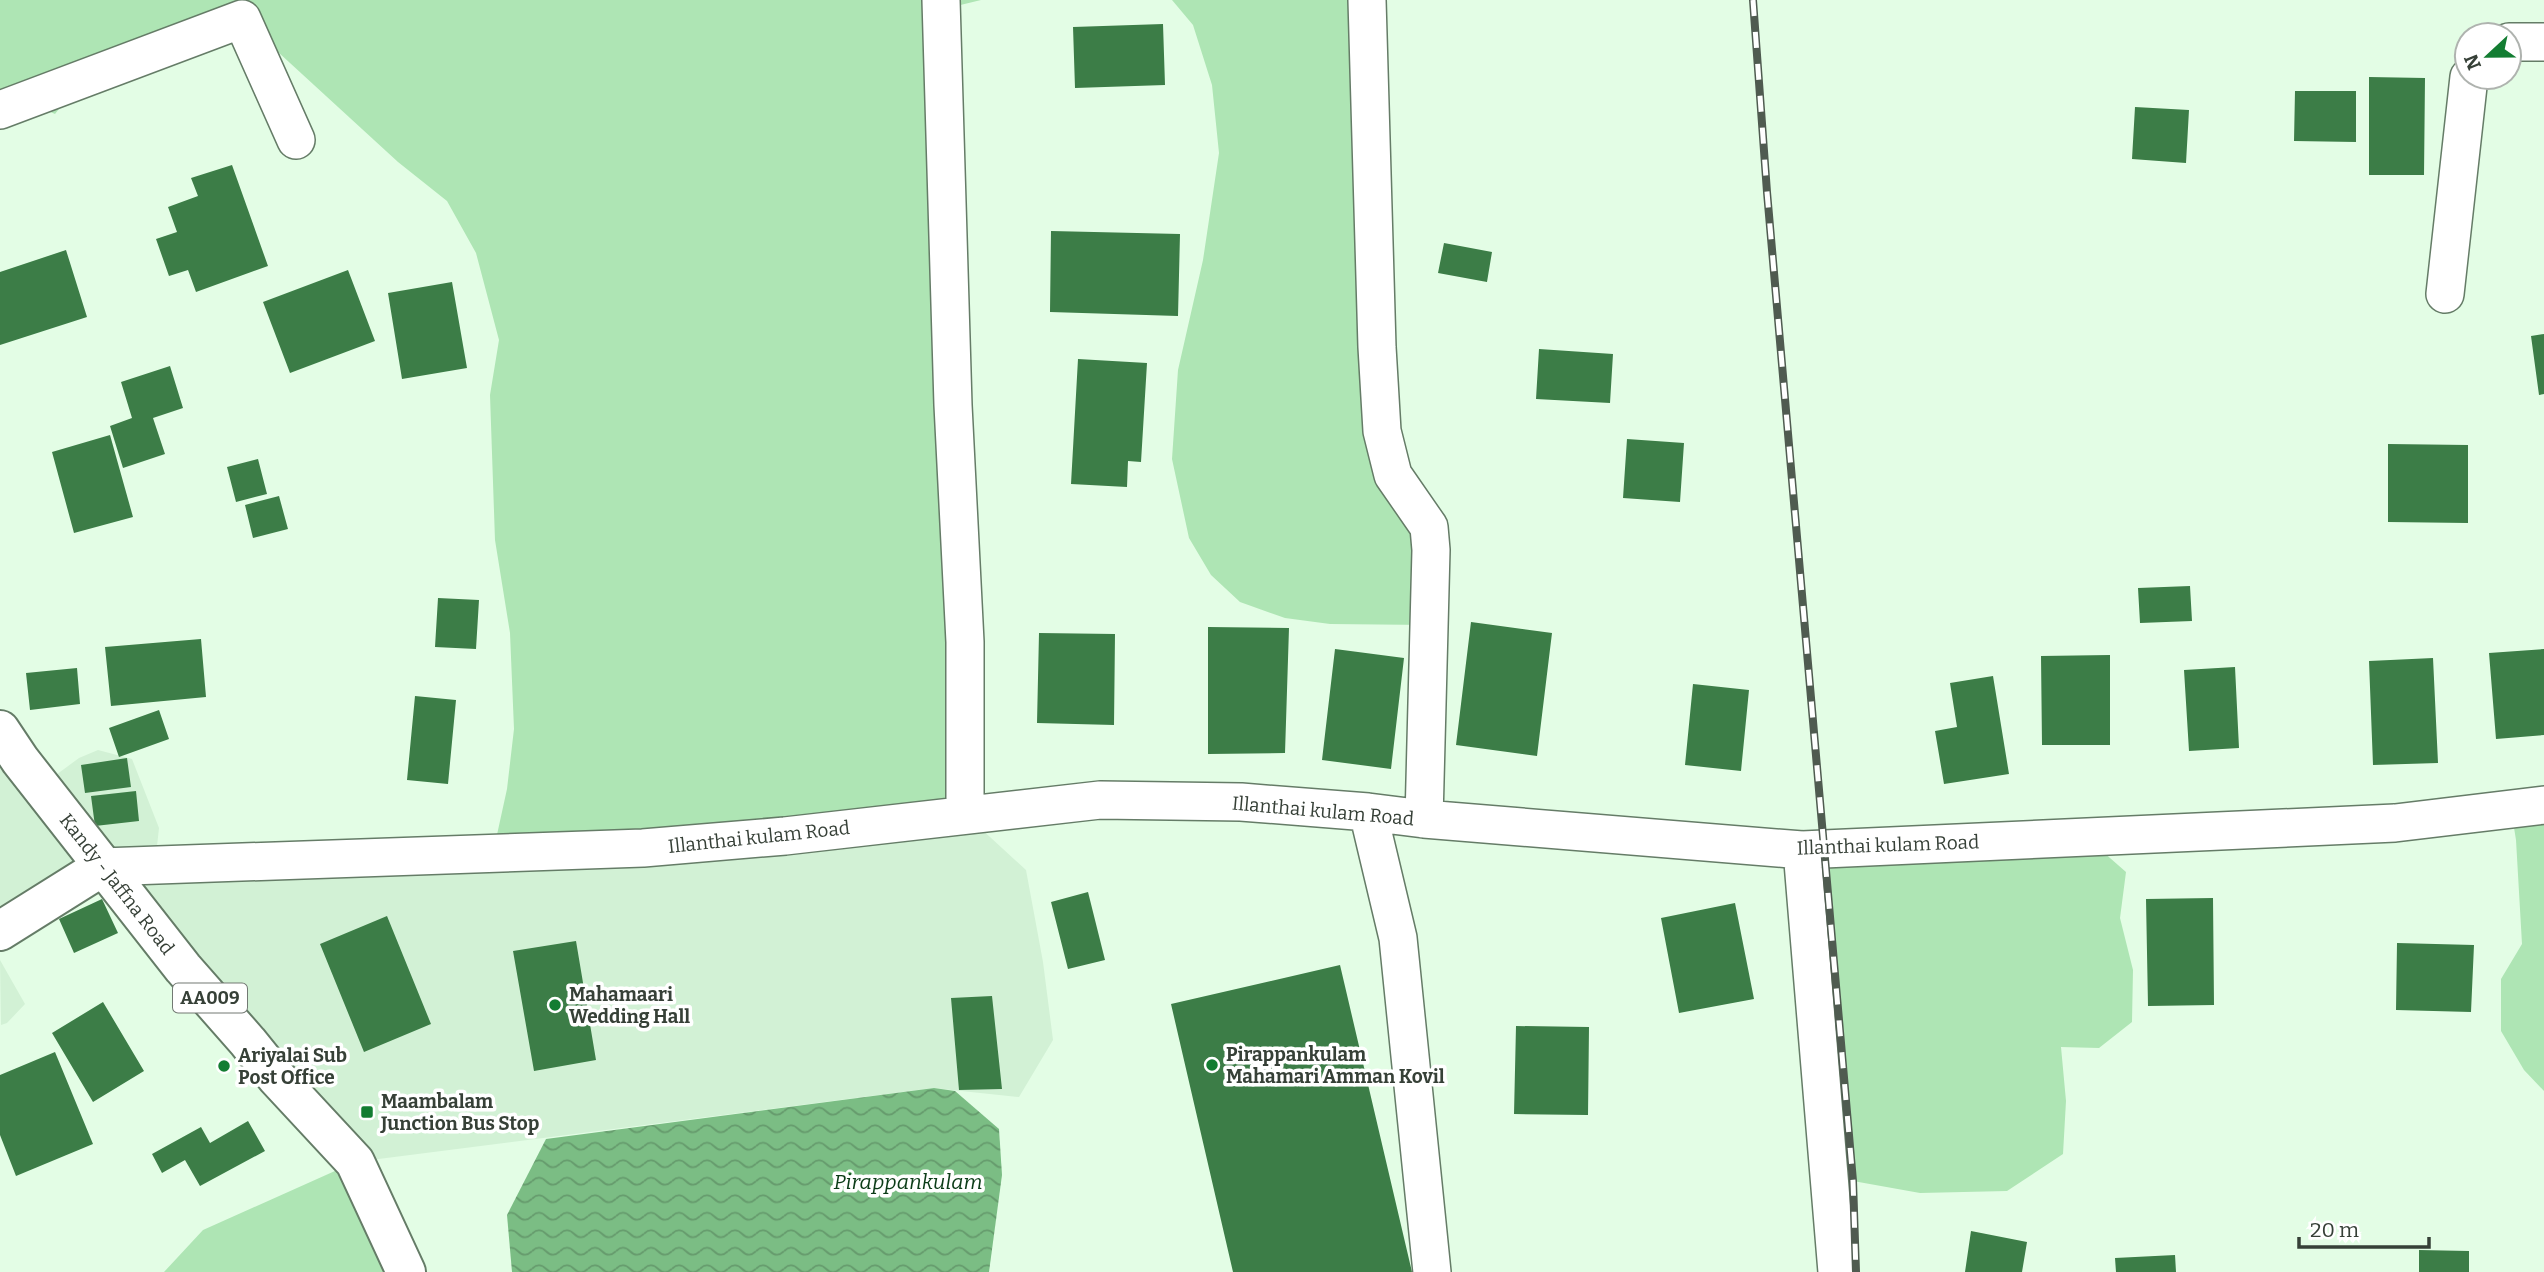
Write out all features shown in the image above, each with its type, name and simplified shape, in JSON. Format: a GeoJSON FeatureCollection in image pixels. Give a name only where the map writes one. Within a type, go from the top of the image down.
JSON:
{"type":"FeatureCollection","features":[{"type":"Feature","properties":{"kind":"main road","name":"Kandy - Jaffna Road"},"geometry":{"type":"LineString","coordinates":[[0,730],[102,867],[183,968],[277,1078],[355,1162],[406,1272]]}},
{"type":"Feature","properties":{"kind":"main road"},"geometry":{"type":"LineString","coordinates":[[0,931],[102,867]]}},
{"type":"Feature","properties":{"kind":"street"},"geometry":{"type":"LineString","coordinates":[[941,0],[953,405],[965,642],[965,814]]}},
{"type":"Feature","properties":{"kind":"street"},"geometry":{"type":"LineString","coordinates":[[1367,0],[1382,431],[1393,475],[1429,527],[1431,550],[1424,820]]}},
{"type":"Feature","properties":{"kind":"street"},"geometry":{"type":"LineString","coordinates":[[0,110],[242,9],[296,140]]}},
{"type":"Feature","properties":{"kind":"street"},"geometry":{"type":"LineString","coordinates":[[2523,42],[2544,42]]}},
{"type":"Feature","properties":{"kind":"street"},"geometry":{"type":"LineString","coordinates":[[2445,294],[2467,91]]}},
{"type":"Feature","properties":{"kind":"street","name":"Illanthai kulam Road"},"geometry":{"type":"LineString","coordinates":[[102,867],[643,848],[785,836],[1100,800],[1241,802],[1368,812],[1424,820],[1802,850],[2395,823],[2544,805]]}},
{"type":"Feature","properties":{"kind":"street"},"geometry":{"type":"LineString","coordinates":[[1368,812],[1398,938],[1432,1272]]}},
{"type":"Feature","properties":{"kind":"street"},"geometry":{"type":"LineString","coordinates":[[1802,850],[1837,1272]]}},
{"type":"Feature","properties":{"kind":"shaded area"},"geometry":{"type":"Polygon","coordinates":[[[0,0],[981,0],[944,9],[965,814],[493,853],[507,789],[514,729],[510,633],[495,540],[490,395],[499,340],[476,253],[447,201],[398,162],[242,19],[83,78],[55,114],[0,89],[0,0]]]}},
{"type":"Feature","properties":{"kind":"shaded area"},"geometry":{"type":"Polygon","coordinates":[[[1172,0],[1367,0],[1377,347],[1415,507],[1429,625],[1330,624],[1285,618],[1240,602],[1211,575],[1189,538],[1172,459],[1178,370],[1203,260],[1219,153],[1212,85],[1193,25],[1172,0]]]}},
{"type":"Feature","properties":{"kind":"shaded area"},"geometry":{"type":"Polygon","coordinates":[[[0,730],[41,786],[79,758],[98,750],[132,759],[159,828],[156,855],[965,814],[1026,870],[1043,962],[1053,1040],[1019,1097],[933,1088],[355,1162],[103,867],[0,931],[0,730]]]}},
{"type":"Feature","properties":{"kind":"shaded area"},"geometry":{"type":"Polygon","coordinates":[[[2544,805],[2544,1091],[2524,1070],[2501,1031],[2501,979],[2522,944],[2516,840],[2511,809],[2544,805]]]}},
{"type":"Feature","properties":{"kind":"shaded area"},"geometry":{"type":"Polygon","coordinates":[[[2086,837],[2126,872],[2120,918],[2133,970],[2132,1022],[2099,1048],[2061,1047],[2066,1101],[2063,1154],[2007,1191],[1920,1193],[1853,1181],[1824,849],[2086,837]]]}},
{"type":"Feature","properties":{"kind":"shaded area"},"geometry":{"type":"Polygon","coordinates":[[[0,960],[25,1004],[7,1023],[1,1025],[0,960]]]}},
{"type":"Feature","properties":{"kind":"shaded area"},"geometry":{"type":"Polygon","coordinates":[[[355,1162],[406,1272],[164,1272],[203,1230],[355,1162]]]}},
{"type":"Feature","properties":{"kind":"water","name":"Pirappankulam"},"geometry":{"type":"Polygon","coordinates":[[[934,1088],[955,1091],[999,1129],[1002,1175],[989,1272],[512,1272],[507,1215],[546,1139],[934,1088]]]}},
{"type":"Feature","properties":{"kind":"building"},"geometry":{"type":"Polygon","coordinates":[[[1163,24],[1165,85],[1075,88],[1073,27],[1163,24]]]}},
{"type":"Feature","properties":{"kind":"building"},"geometry":{"type":"Polygon","coordinates":[[[2369,77],[2425,78],[2424,175],[2369,175],[2369,77]]]}},
{"type":"Feature","properties":{"kind":"building"},"geometry":{"type":"Polygon","coordinates":[[[2295,91],[2356,91],[2356,142],[2294,141],[2295,91]]]}},
{"type":"Feature","properties":{"kind":"building"},"geometry":{"type":"Polygon","coordinates":[[[2135,107],[2189,110],[2186,163],[2132,159],[2135,107]]]}},
{"type":"Feature","properties":{"kind":"building"},"geometry":{"type":"Polygon","coordinates":[[[232,165],[268,266],[196,292],[188,270],[169,276],[156,239],[177,232],[168,207],[198,196],[191,178],[232,165]]]}},
{"type":"Feature","properties":{"kind":"building"},"geometry":{"type":"Polygon","coordinates":[[[1051,231],[1180,234],[1178,316],[1050,312],[1051,231]]]}},
{"type":"Feature","properties":{"kind":"building"},"geometry":{"type":"Polygon","coordinates":[[[1444,243],[1492,252],[1487,282],[1438,273],[1444,243]]]}},
{"type":"Feature","properties":{"kind":"building"},"geometry":{"type":"Polygon","coordinates":[[[66,250],[87,317],[0,345],[0,272],[66,250]]]}},
{"type":"Feature","properties":{"kind":"building"},"geometry":{"type":"Polygon","coordinates":[[[348,270],[375,341],[290,373],[263,302],[348,270]]]}},
{"type":"Feature","properties":{"kind":"building"},"geometry":{"type":"Polygon","coordinates":[[[452,282],[467,368],[402,379],[388,293],[452,282]]]}},
{"type":"Feature","properties":{"kind":"building"},"geometry":{"type":"Polygon","coordinates":[[[2544,334],[2544,394],[2539,395],[2531,336],[2544,334]]]}},
{"type":"Feature","properties":{"kind":"building"},"geometry":{"type":"Polygon","coordinates":[[[1539,349],[1613,354],[1610,403],[1536,399],[1539,349]]]}},
{"type":"Feature","properties":{"kind":"building"},"geometry":{"type":"Polygon","coordinates":[[[1078,359],[1147,363],[1141,462],[1128,461],[1127,487],[1071,484],[1078,359]]]}},
{"type":"Feature","properties":{"kind":"building"},"geometry":{"type":"Polygon","coordinates":[[[170,366],[183,408],[153,418],[165,454],[123,468],[110,426],[132,418],[121,382],[170,366]]]}},
{"type":"Feature","properties":{"kind":"building"},"geometry":{"type":"Polygon","coordinates":[[[110,435],[133,517],[74,533],[52,452],[110,435]]]}},
{"type":"Feature","properties":{"kind":"building"},"geometry":{"type":"Polygon","coordinates":[[[1627,439],[1684,443],[1680,502],[1623,498],[1627,439]]]}},
{"type":"Feature","properties":{"kind":"building"},"geometry":{"type":"Polygon","coordinates":[[[2388,444],[2468,445],[2468,523],[2388,522],[2388,444]]]}},
{"type":"Feature","properties":{"kind":"building"},"geometry":{"type":"Polygon","coordinates":[[[258,459],[267,494],[236,502],[227,467],[258,459]]]}},
{"type":"Feature","properties":{"kind":"building"},"geometry":{"type":"Polygon","coordinates":[[[279,496],[288,529],[253,538],[245,505],[279,496]]]}},
{"type":"Feature","properties":{"kind":"building"},"geometry":{"type":"Polygon","coordinates":[[[2190,586],[2192,621],[2140,623],[2138,588],[2190,586]]]}},
{"type":"Feature","properties":{"kind":"building"},"geometry":{"type":"Polygon","coordinates":[[[438,598],[479,600],[476,649],[435,647],[438,598]]]}},
{"type":"Feature","properties":{"kind":"building"},"geometry":{"type":"Polygon","coordinates":[[[1471,622],[1552,633],[1537,756],[1456,745],[1471,622]]]}},
{"type":"Feature","properties":{"kind":"building"},"geometry":{"type":"Polygon","coordinates":[[[1208,627],[1289,628],[1285,753],[1208,754],[1208,627]]]}},
{"type":"Feature","properties":{"kind":"building"},"geometry":{"type":"Polygon","coordinates":[[[1039,633],[1115,634],[1114,725],[1037,723],[1039,633]]]}},
{"type":"Feature","properties":{"kind":"building"},"geometry":{"type":"Polygon","coordinates":[[[201,639],[206,697],[111,706],[105,647],[201,639]]]}},
{"type":"Feature","properties":{"kind":"building"},"geometry":{"type":"Polygon","coordinates":[[[1335,649],[1404,658],[1391,769],[1322,760],[1335,649]]]}},
{"type":"Feature","properties":{"kind":"building"},"geometry":{"type":"Polygon","coordinates":[[[2544,649],[2544,735],[2496,739],[2489,653],[2544,649]]]}},
{"type":"Feature","properties":{"kind":"building"},"geometry":{"type":"Polygon","coordinates":[[[2110,655],[2110,745],[2042,745],[2041,656],[2110,655]]]}},
{"type":"Feature","properties":{"kind":"building"},"geometry":{"type":"Polygon","coordinates":[[[2433,658],[2438,763],[2373,765],[2369,661],[2433,658]]]}},
{"type":"Feature","properties":{"kind":"building"},"geometry":{"type":"Polygon","coordinates":[[[2235,667],[2239,748],[2189,751],[2184,670],[2235,667]]]}},
{"type":"Feature","properties":{"kind":"building"},"geometry":{"type":"Polygon","coordinates":[[[77,668],[80,704],[30,710],[26,673],[77,668]]]}},
{"type":"Feature","properties":{"kind":"building"},"geometry":{"type":"Polygon","coordinates":[[[1993,676],[2009,774],[1944,784],[1935,731],[1957,727],[1950,683],[1993,676]]]}},
{"type":"Feature","properties":{"kind":"building"},"geometry":{"type":"Polygon","coordinates":[[[1693,684],[1749,690],[1741,771],[1685,765],[1693,684]]]}},
{"type":"Feature","properties":{"kind":"building"},"geometry":{"type":"Polygon","coordinates":[[[415,696],[456,700],[448,784],[407,780],[415,696]]]}},
{"type":"Feature","properties":{"kind":"building"},"geometry":{"type":"Polygon","coordinates":[[[159,710],[169,739],[119,757],[109,728],[159,710]]]}},
{"type":"Feature","properties":{"kind":"building"},"geometry":{"type":"Polygon","coordinates":[[[127,758],[131,787],[85,793],[81,765],[127,758]]]}},
{"type":"Feature","properties":{"kind":"building"},"geometry":{"type":"Polygon","coordinates":[[[136,791],[139,821],[95,826],[91,796],[136,791]]]}},
{"type":"Feature","properties":{"kind":"building"},"geometry":{"type":"Polygon","coordinates":[[[1088,892],[1105,960],[1068,969],[1051,902],[1088,892]]]}},
{"type":"Feature","properties":{"kind":"building"},"geometry":{"type":"Polygon","coordinates":[[[2213,898],[2214,1005],[2148,1006],[2146,899],[2213,898]]]}},
{"type":"Feature","properties":{"kind":"building"},"geometry":{"type":"Polygon","coordinates":[[[102,899],[118,933],[74,953],[59,919],[102,899]]]}},
{"type":"Feature","properties":{"kind":"building"},"geometry":{"type":"Polygon","coordinates":[[[1735,903],[1754,999],[1679,1013],[1661,918],[1735,903]]]}},
{"type":"Feature","properties":{"kind":"building"},"geometry":{"type":"Polygon","coordinates":[[[387,916],[431,1024],[364,1052],[320,944],[387,916]]]}},
{"type":"Feature","properties":{"kind":"building","name":"Mahamaari Wedding Hall"},"geometry":{"type":"Polygon","coordinates":[[[576,941],[596,1060],[534,1071],[513,951],[576,941]]]}},
{"type":"Feature","properties":{"kind":"building"},"geometry":{"type":"Polygon","coordinates":[[[2397,943],[2474,945],[2471,1012],[2396,1010],[2397,943]]]}},
{"type":"Feature","properties":{"kind":"building"},"geometry":{"type":"Polygon","coordinates":[[[1340,965],[1412,1272],[1233,1272],[1171,1004],[1340,965]]]}},
{"type":"Feature","properties":{"kind":"building"},"geometry":{"type":"Polygon","coordinates":[[[992,996],[1002,1089],[959,1090],[951,998],[992,996]]]}},
{"type":"Feature","properties":{"kind":"building"},"geometry":{"type":"Polygon","coordinates":[[[103,1002],[144,1071],[93,1102],[52,1033],[103,1002]]]}},
{"type":"Feature","properties":{"kind":"building"},"geometry":{"type":"Polygon","coordinates":[[[1516,1026],[1589,1027],[1588,1115],[1514,1114],[1516,1026]]]}},
{"type":"Feature","properties":{"kind":"building"},"geometry":{"type":"Polygon","coordinates":[[[55,1052],[93,1144],[16,1176],[0,1135],[0,1075],[55,1052]]]}},
{"type":"Feature","properties":{"kind":"building"},"geometry":{"type":"Polygon","coordinates":[[[248,1121],[265,1151],[200,1186],[185,1160],[162,1173],[152,1154],[201,1127],[210,1143],[248,1121]]]}},
{"type":"Feature","properties":{"kind":"building"},"geometry":{"type":"Polygon","coordinates":[[[1971,1231],[2027,1242],[2022,1272],[1965,1272],[1971,1231]]]}},
{"type":"Feature","properties":{"kind":"building"},"geometry":{"type":"Polygon","coordinates":[[[2419,1250],[2469,1251],[2469,1272],[2419,1272],[2419,1250]]]}},
{"type":"Feature","properties":{"kind":"building"},"geometry":{"type":"Polygon","coordinates":[[[2175,1255],[2176,1272],[2116,1272],[2115,1258],[2175,1255]]]}},
{"type":"Feature","properties":{"kind":"railway"},"geometry":{"type":"LineString","coordinates":[[1753,0],[1767,192],[1853,1181],[1856,1272]]}},
{"type":"Feature","properties":{"kind":"place","name":"Mahamaari Wedding Hall"},"geometry":{"type":"Point","coordinates":[555,1005]}},
{"type":"Feature","properties":{"kind":"place","name":"Pirappankulam Mahamari Amman Kovil"},"geometry":{"type":"Point","coordinates":[1212,1065]}},
{"type":"Feature","properties":{"kind":"place","name":"Ariyalai Sub Post Office"},"geometry":{"type":"Point","coordinates":[224,1066]}},
{"type":"Feature","properties":{"kind":"place","name":"Maambalam Junction Bus Stop"},"geometry":{"type":"Point","coordinates":[367,1112]}}]}
